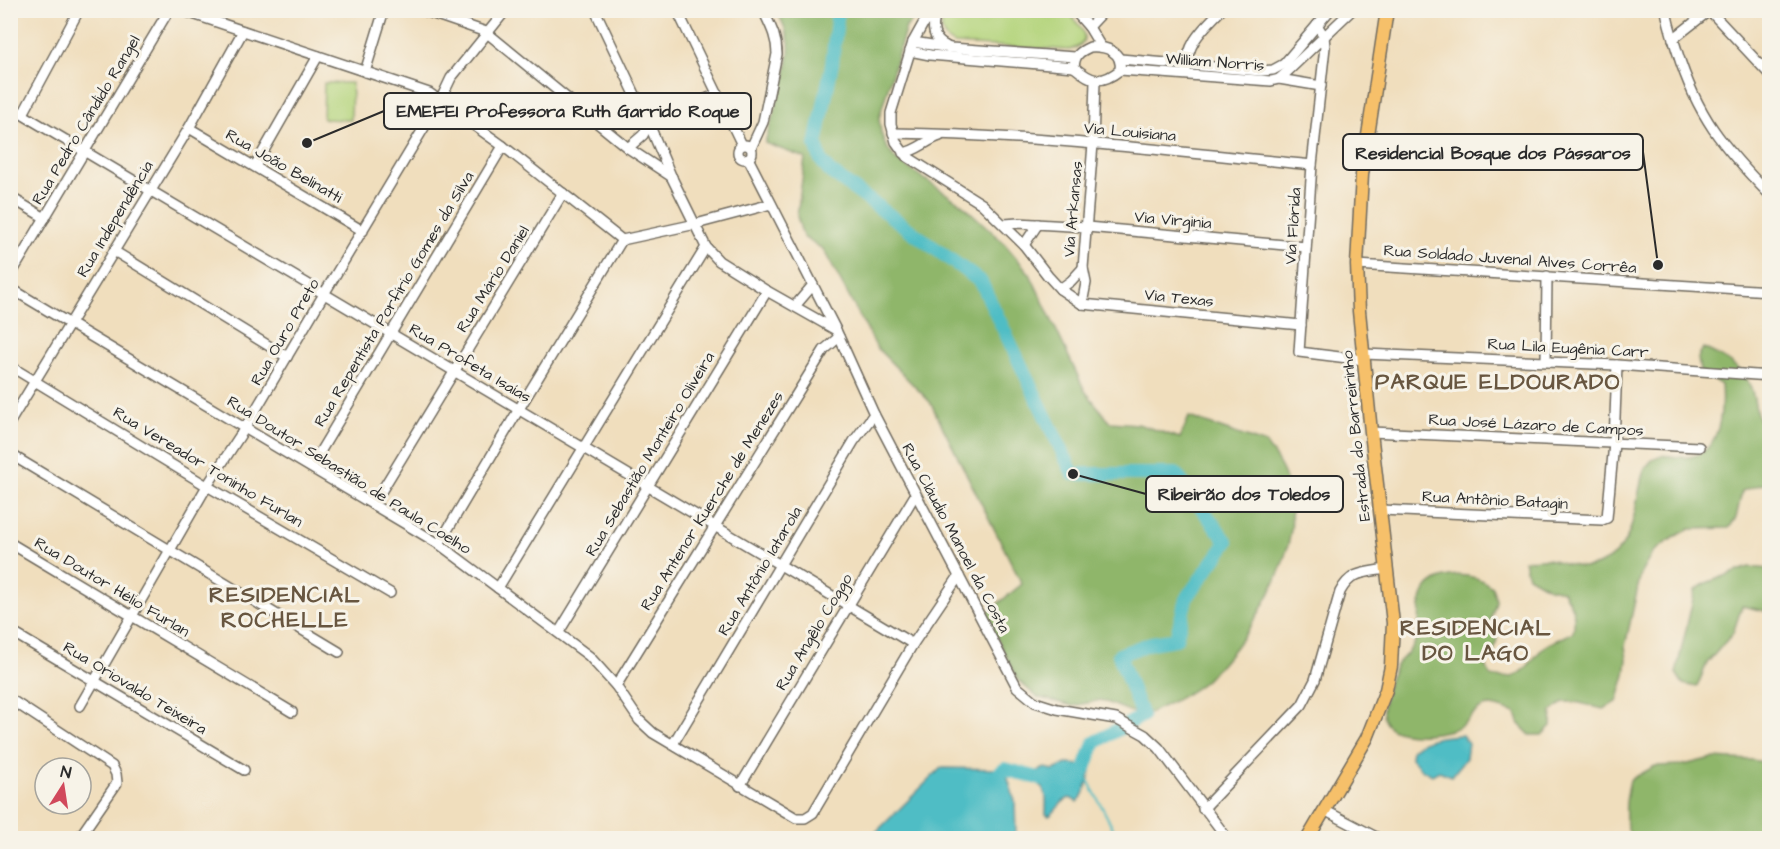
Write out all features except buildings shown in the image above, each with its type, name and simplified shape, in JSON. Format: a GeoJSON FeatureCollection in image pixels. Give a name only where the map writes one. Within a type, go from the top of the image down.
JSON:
{"type":"FeatureCollection","features":[{"type":"Feature","properties":{"kind":"main road","name":"Estrada do Barreirinho"},"geometry":{"type":"LineString","coordinates":[[1308,838],[1367,738],[1386,690],[1391,666],[1393,623],[1371,432],[1359,311],[1357,265],[1362,175],[1387,10]]}},
{"type":"Feature","properties":{"kind":"street"},"geometry":{"type":"LineString","coordinates":[[22,114],[79,10]]}},
{"type":"Feature","properties":{"kind":"street","name":"Rua Pedro Cândido Rangel"},"geometry":{"type":"LineString","coordinates":[[10,276],[169,10]]}},
{"type":"Feature","properties":{"kind":"street"},"geometry":{"type":"LineString","coordinates":[[181,10],[422,90],[503,146],[622,240]]}},
{"type":"Feature","properties":{"kind":"street"},"geometry":{"type":"LineString","coordinates":[[365,72],[384,10]]}},
{"type":"Feature","properties":{"kind":"street"},"geometry":{"type":"LineString","coordinates":[[422,10],[486,32],[628,148],[661,165],[672,178],[706,247],[719,261],[838,333]]}},
{"type":"Feature","properties":{"kind":"street","name":"Rua Ouro Preto"},"geometry":{"type":"LineString","coordinates":[[80,706],[207,486],[245,428],[363,231],[440,101],[451,78],[506,10]]}},
{"type":"Feature","properties":{"kind":"street"},"geometry":{"type":"LineString","coordinates":[[595,10],[649,124],[661,165]]}},
{"type":"Feature","properties":{"kind":"street"},"geometry":{"type":"LineString","coordinates":[[677,10],[717,94],[746,146],[763,122],[777,54],[774,32],[763,10]]}},
{"type":"Feature","properties":{"kind":"street"},"geometry":{"type":"LineString","coordinates":[[911,46],[951,48],[1075,62],[1087,78],[1095,81],[1105,79],[1120,70],[1120,59],[1117,54],[1101,46],[1089,27],[1074,10]]}},
{"type":"Feature","properties":{"kind":"street"},"geometry":{"type":"LineString","coordinates":[[1089,47],[1089,27],[1105,10]]}},
{"type":"Feature","properties":{"kind":"street"},"geometry":{"type":"LineString","coordinates":[[1186,70],[1188,52],[1194,39],[1221,10]]}},
{"type":"Feature","properties":{"kind":"street","name":"William Norris"},"geometry":{"type":"LineString","coordinates":[[1120,70],[1273,70],[1284,64],[1330,10]]}},
{"type":"Feature","properties":{"kind":"street","name":"William Norris"},"geometry":{"type":"LineString","coordinates":[[1120,59],[1271,81],[1279,79],[1352,10]]}},
{"type":"Feature","properties":{"kind":"street"},"geometry":{"type":"LineString","coordinates":[[1666,10],[1685,77],[1702,113],[1721,143],[1770,195]]}},
{"type":"Feature","properties":{"kind":"street"},"geometry":{"type":"LineString","coordinates":[[218,22],[222,11]]}},
{"type":"Feature","properties":{"kind":"street"},"geometry":{"type":"LineString","coordinates":[[1673,39],[1710,11],[1770,75]]}},
{"type":"Feature","properties":{"kind":"street"},"geometry":{"type":"LineString","coordinates":[[903,153],[893,133],[891,114],[911,46],[923,24],[940,12]]}},
{"type":"Feature","properties":{"kind":"street"},"geometry":{"type":"LineString","coordinates":[[940,12],[933,22],[934,35],[942,45],[951,48]]}},
{"type":"Feature","properties":{"kind":"street"},"geometry":{"type":"LineString","coordinates":[[1317,25],[1324,36]]}},
{"type":"Feature","properties":{"kind":"street","name":"Rua Independência"},"geometry":{"type":"LineString","coordinates":[[10,422],[189,128],[243,31]]}},
{"type":"Feature","properties":{"kind":"street","name":"Via Flórida"},"geometry":{"type":"LineString","coordinates":[[1324,36],[1312,165],[1299,353],[1343,358]]}},
{"type":"Feature","properties":{"kind":"street"},"geometry":{"type":"LineString","coordinates":[[1306,39],[1322,58]]}},
{"type":"Feature","properties":{"kind":"street"},"geometry":{"type":"LineString","coordinates":[[911,46],[940,56],[1075,62]]}},
{"type":"Feature","properties":{"kind":"street"},"geometry":{"type":"LineString","coordinates":[[1075,62],[1080,51],[1089,47],[1101,46]]}},
{"type":"Feature","properties":{"kind":"street"},"geometry":{"type":"LineString","coordinates":[[255,166],[318,56]]}},
{"type":"Feature","properties":{"kind":"street"},"geometry":{"type":"LineString","coordinates":[[1279,79],[1321,86]]}},
{"type":"Feature","properties":{"kind":"street","name":"Via Arkansas"},"geometry":{"type":"LineString","coordinates":[[1082,304],[1086,283],[1083,268],[1093,144],[1095,81]]}},
{"type":"Feature","properties":{"kind":"street"},"geometry":{"type":"LineString","coordinates":[[628,148],[643,135],[649,124],[717,94]]}},
{"type":"Feature","properties":{"kind":"street","name":"Rua Profeta Isaías"},"geometry":{"type":"LineString","coordinates":[[10,107],[913,644]]}},
{"type":"Feature","properties":{"kind":"street","name":"Rua João Belinatti"},"geometry":{"type":"LineString","coordinates":[[189,128],[363,231]]}},
{"type":"Feature","properties":{"kind":"street","name":"Via Louisiana"},"geometry":{"type":"LineString","coordinates":[[893,133],[945,134],[1093,144],[1312,165]]}},
{"type":"Feature","properties":{"kind":"street","name":"Via Louisiana"},"geometry":{"type":"LineString","coordinates":[[903,153],[912,151],[931,139],[945,134]]}},
{"type":"Feature","properties":{"kind":"street","name":"Rua Repentista Porfírio Gomes da Silva"},"geometry":{"type":"LineString","coordinates":[[311,467],[503,146]]}},
{"type":"Feature","properties":{"kind":"street","name":"Rua Cláudio Manoel da Costa"},"geometry":{"type":"LineString","coordinates":[[746,146],[739,148],[739,155],[741,158],[748,158],[838,333],[874,414],[915,495],[1017,687],[1035,702],[1057,709],[1116,719],[1145,735],[1159,748],[1227,838]]}},
{"type":"Feature","properties":{"kind":"street","name":"Via Texas"},"geometry":{"type":"LineString","coordinates":[[903,153],[982,204],[1024,245],[1047,276],[1060,289],[1082,304],[1301,325]]}},
{"type":"Feature","properties":{"kind":"street","name":"Rua Mário Daniel"},"geometry":{"type":"LineString","coordinates":[[374,505],[564,193]]}},
{"type":"Feature","properties":{"kind":"street"},"geometry":{"type":"LineString","coordinates":[[10,197],[45,218]]}},
{"type":"Feature","properties":{"kind":"street"},"geometry":{"type":"LineString","coordinates":[[440,544],[622,240],[696,224],[771,204]]}},
{"type":"Feature","properties":{"kind":"street"},"geometry":{"type":"LineString","coordinates":[[1024,245],[1038,224]]}},
{"type":"Feature","properties":{"kind":"street","name":"Via Virginia"},"geometry":{"type":"LineString","coordinates":[[1005,225],[1087,226],[1306,247]]}},
{"type":"Feature","properties":{"kind":"street"},"geometry":{"type":"LineString","coordinates":[[498,588],[706,247]]}},
{"type":"Feature","properties":{"kind":"street"},"geometry":{"type":"LineString","coordinates":[[114,251],[287,357]]}},
{"type":"Feature","properties":{"kind":"street","name":"Rua Soldado Juvenal Alves Corrêa"},"geometry":{"type":"LineString","coordinates":[[1357,265],[1770,291]]}},
{"type":"Feature","properties":{"kind":"street","name":"Via Arkansas"},"geometry":{"type":"LineString","coordinates":[[1060,289],[1083,268]]}},
{"type":"Feature","properties":{"kind":"street"},"geometry":{"type":"LineString","coordinates":[[1546,361],[1547,276]]}},
{"type":"Feature","properties":{"kind":"street"},"geometry":{"type":"LineString","coordinates":[[795,306],[813,285]]}},
{"type":"Feature","properties":{"kind":"street","name":"Rua Doutor Sebastião de Paula Coelho"},"geometry":{"type":"LineString","coordinates":[[10,288],[440,544],[589,656],[616,686],[639,720],[653,733],[796,818],[805,818],[813,813],[913,644]]}},
{"type":"Feature","properties":{"kind":"street","name":"Rua Sebastião Monteiro Oliveira"},"geometry":{"type":"LineString","coordinates":[[559,632],[766,291]]}},
{"type":"Feature","properties":{"kind":"street","name":"Rua Antenor Kuerche de Menezes"},"geometry":{"type":"LineString","coordinates":[[616,686],[824,350],[838,333]]}},
{"type":"Feature","properties":{"kind":"street","name":"Rua Lila Eugênia Carr"},"geometry":{"type":"LineString","coordinates":[[1343,358],[1546,361],[1770,376]]}},
{"type":"Feature","properties":{"kind":"street"},"geometry":{"type":"LineString","coordinates":[[1614,443],[1617,365]]}},
{"type":"Feature","properties":{"kind":"street","name":"Rua Vereador Toninho Furlan"},"geometry":{"type":"LineString","coordinates":[[10,366],[207,486],[390,593]]}},
{"type":"Feature","properties":{"kind":"street","name":"Rua Antônio Iatarola"},"geometry":{"type":"LineString","coordinates":[[673,744],[854,441],[874,414]]}},
{"type":"Feature","properties":{"kind":"street","name":"Rua José Lázaro de Campos"},"geometry":{"type":"LineString","coordinates":[[1371,432],[1699,447]]}},
{"type":"Feature","properties":{"kind":"street","name":"Rua Antônio Batagin"},"geometry":{"type":"LineString","coordinates":[[1381,510],[1602,520],[1607,518],[1614,443]]}},
{"type":"Feature","properties":{"kind":"street"},"geometry":{"type":"LineString","coordinates":[[10,454],[339,652]]}},
{"type":"Feature","properties":{"kind":"street","name":"Rua Angêlo Coggo"},"geometry":{"type":"LineString","coordinates":[[740,786],[915,495]]}},
{"type":"Feature","properties":{"kind":"street","name":"Rua Doutor Hélio Furlan"},"geometry":{"type":"LineString","coordinates":[[10,543],[292,712]]}},
{"type":"Feature","properties":{"kind":"street"},"geometry":{"type":"LineString","coordinates":[[1203,809],[1302,705],[1315,680],[1340,592],[1346,580],[1357,574],[1386,569]]}},
{"type":"Feature","properties":{"kind":"street"},"geometry":{"type":"LineString","coordinates":[[913,644],[959,576]]}},
{"type":"Feature","properties":{"kind":"street","name":"Rua Oriovaldo Teixeira"},"geometry":{"type":"LineString","coordinates":[[10,631],[244,770]]}},
{"type":"Feature","properties":{"kind":"street"},"geometry":{"type":"LineString","coordinates":[[10,699],[112,766],[116,774],[117,783],[79,838]]}},
{"type":"Feature","properties":{"kind":"street"},"geometry":{"type":"LineString","coordinates":[[1324,810],[1378,838]]}},
{"type":"Feature","properties":{"kind":"green space"},"geometry":{"type":"Polygon","coordinates":[[[971,10],[1066,11],[1080,26],[1084,37],[1078,47],[1069,50],[954,44],[946,39],[942,32],[942,24],[946,16],[971,10]]]}},
{"type":"Feature","properties":{"kind":"green space"},"geometry":{"type":"Polygon","coordinates":[[[777,11],[922,11],[906,27],[879,118],[886,146],[895,159],[963,205],[1003,242],[1030,274],[1085,391],[1110,422],[1138,424],[1180,438],[1189,417],[1266,444],[1278,461],[1286,480],[1291,519],[1287,550],[1280,571],[1260,611],[1234,649],[1206,680],[1184,696],[1142,716],[1101,700],[1073,706],[1037,697],[1018,680],[985,614],[1022,584],[930,402],[877,348],[823,249],[803,237],[797,216],[805,158],[765,143],[789,52],[787,33],[777,11]]]}},
{"type":"Feature","properties":{"kind":"green space"},"geometry":{"type":"Polygon","coordinates":[[[324,83],[352,83],[351,120],[323,119],[324,83]]]}},
{"type":"Feature","properties":{"kind":"green space"},"geometry":{"type":"Polygon","coordinates":[[[1703,348],[1729,361],[1747,380],[1758,417],[1769,432],[1769,482],[1742,491],[1736,518],[1729,528],[1690,529],[1653,552],[1641,573],[1625,646],[1627,659],[1625,675],[1617,702],[1603,709],[1576,702],[1564,702],[1552,711],[1551,726],[1542,735],[1530,735],[1520,725],[1516,713],[1489,706],[1479,709],[1461,726],[1439,733],[1406,733],[1389,726],[1384,720],[1383,709],[1390,678],[1395,667],[1415,642],[1422,597],[1431,584],[1438,580],[1445,577],[1469,576],[1480,579],[1492,587],[1496,601],[1490,623],[1497,639],[1494,652],[1484,664],[1491,676],[1502,678],[1517,675],[1546,645],[1573,632],[1573,611],[1563,591],[1549,588],[1528,576],[1524,561],[1547,559],[1587,567],[1611,558],[1619,550],[1630,531],[1642,475],[1650,462],[1660,456],[1689,457],[1700,454],[1708,448],[1718,429],[1722,395],[1721,385],[1700,371],[1698,358],[1703,348]]]}},
{"type":"Feature","properties":{"kind":"green space"},"geometry":{"type":"Polygon","coordinates":[[[1749,567],[1769,569],[1769,612],[1742,606],[1733,633],[1707,663],[1697,687],[1683,684],[1676,673],[1695,590],[1706,583],[1749,567]]]}},
{"type":"Feature","properties":{"kind":"green space"},"geometry":{"type":"Polygon","coordinates":[[[1712,758],[1769,763],[1769,838],[1633,838],[1626,818],[1630,780],[1655,766],[1684,765],[1712,758]]]}},
{"type":"Feature","properties":{"kind":"water"},"geometry":{"type":"Polygon","coordinates":[[[1462,735],[1468,743],[1466,758],[1452,776],[1439,771],[1432,775],[1421,769],[1411,758],[1412,749],[1423,742],[1462,735]]]}},
{"type":"Feature","properties":{"kind":"water"},"geometry":{"type":"Polygon","coordinates":[[[1066,764],[1086,765],[1091,771],[1083,796],[1078,802],[1070,798],[1066,799],[1049,816],[1046,814],[1046,795],[1038,780],[1038,771],[1045,768],[1054,770],[1066,764]]]}},
{"type":"Feature","properties":{"kind":"water"},"geometry":{"type":"Polygon","coordinates":[[[941,768],[1005,769],[1015,801],[1016,838],[870,838],[941,768]]]}},
{"type":"Feature","properties":{"kind":"waterway"},"geometry":{"type":"LineString","coordinates":[[838,10],[832,64],[816,145],[821,160],[829,171],[981,282],[1073,474],[1176,474],[1227,542],[1186,599],[1176,639],[1151,643],[1119,655],[1142,716],[1094,743],[1084,771],[1075,777]]}},
{"type":"Feature","properties":{"kind":"waterway"},"geometry":{"type":"LineString","coordinates":[[991,780],[1005,769],[1053,782]]}},
{"type":"Feature","properties":{"kind":"waterway"},"geometry":{"type":"LineString","coordinates":[[1088,780],[1118,838]]}},
{"type":"Feature","properties":{"kind":"place","name":"EMEFEI Professora Ruth Garrido Roque"},"geometry":{"type":"Point","coordinates":[307,143]}},
{"type":"Feature","properties":{"kind":"place","name":"Residencial Bosque dos Pássaros"},"geometry":{"type":"Point","coordinates":[1658,265]}},
{"type":"Feature","properties":{"kind":"place","name":"Ribeirão dos Toledos"},"geometry":{"type":"Point","coordinates":[1073,474]}},
{"type":"Feature","properties":{"kind":"district","name":"PARQUE ELDOURADO"},"geometry":{"type":"Point","coordinates":[1498,382]}},
{"type":"Feature","properties":{"kind":"district","name":"RESIDENCIAL ROCHELLE"},"geometry":{"type":"Point","coordinates":[285,608]}},
{"type":"Feature","properties":{"kind":"district","name":"RESIDENCIAL DO LAGO"},"geometry":{"type":"Point","coordinates":[1476,640]}}]}
